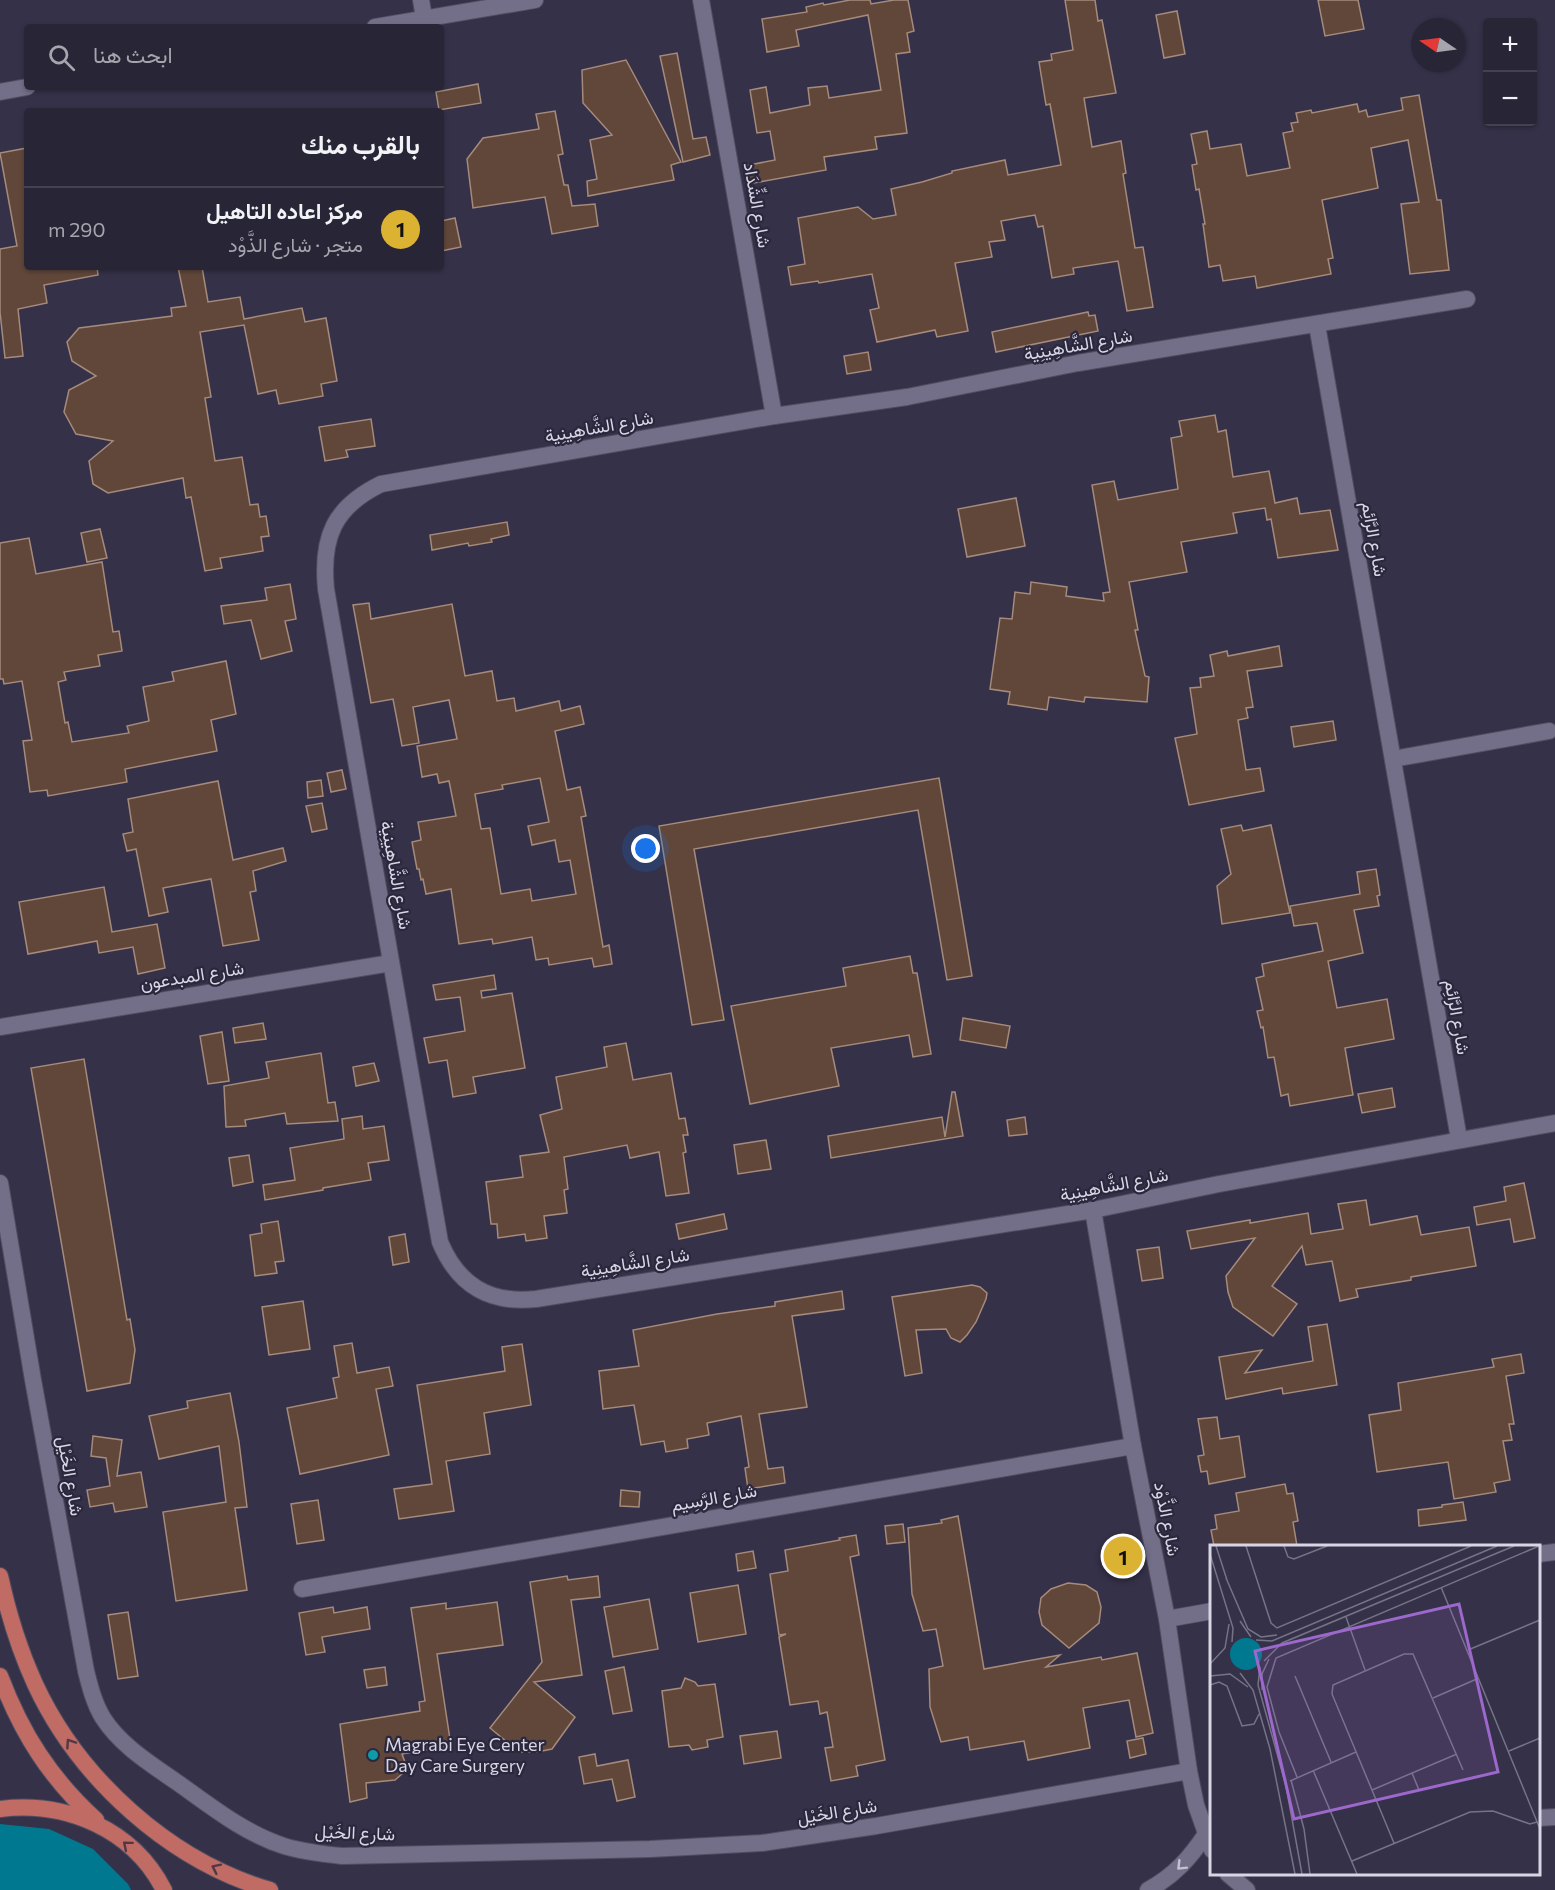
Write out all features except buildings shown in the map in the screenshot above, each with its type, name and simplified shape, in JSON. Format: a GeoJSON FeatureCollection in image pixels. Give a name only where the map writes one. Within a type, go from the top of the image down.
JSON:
{"type":"FeatureCollection","features":[{"type":"Feature","properties":{"kind":"main road"},"geometry":{"type":"LineString","coordinates":[[0,1576],[7,1609],[36,1686],[56,1722],[79,1756],[141,1820],[177,1846],[215,1868],[270,1890]]}},
{"type":"Feature","properties":{"kind":"main road"},"geometry":{"type":"LineString","coordinates":[[0,1676],[12,1708],[30,1743],[52,1774],[77,1803],[142,1857],[160,1883],[174,1890]]}},
{"type":"Feature","properties":{"kind":"main road"},"geometry":{"type":"LineString","coordinates":[[0,1809],[24,1806],[66,1812],[106,1829]]}},
{"type":"Feature","properties":{"kind":"street"},"geometry":{"type":"LineString","coordinates":[[421,0],[424,18]]}},
{"type":"Feature","properties":{"kind":"street"},"geometry":{"type":"LineString","coordinates":[[391,24],[535,0]]}},
{"type":"Feature","properties":{"kind":"street","name":"شارع الشِّدَاد"},"geometry":{"type":"LineString","coordinates":[[701,0],[774,416]]}},
{"type":"Feature","properties":{"kind":"street"},"geometry":{"type":"LineString","coordinates":[[0,92],[24,88]]}},
{"type":"Feature","properties":{"kind":"street","name":"شارع الشَّاهِينِية"},"geometry":{"type":"LineString","coordinates":[[1467,299],[1078,363],[907,397],[774,416],[381,484],[362,493],[346,507],[334,524],[326,544],[324,566],[326,589],[441,1242],[454,1269],[477,1289],[491,1296],[506,1299],[536,1299],[1093,1210],[1219,1184],[1555,1123]]}},
{"type":"Feature","properties":{"kind":"street","name":"شارع الرَّائِم"},"geometry":{"type":"LineString","coordinates":[[1317,325],[1459,1139]]}},
{"type":"Feature","properties":{"kind":"street"},"geometry":{"type":"LineString","coordinates":[[1393,759],[1549,731]]}},
{"type":"Feature","properties":{"kind":"street","name":"شارع المبدعون"},"geometry":{"type":"LineString","coordinates":[[0,1027],[391,963]]}},
{"type":"Feature","properties":{"kind":"street","name":"شارع الخَيْل"},"geometry":{"type":"LineString","coordinates":[[0,1183],[33,1380],[92,1695],[103,1717],[118,1737],[136,1753],[231,1820],[257,1835],[284,1846],[313,1853],[342,1856],[650,1849],[762,1843],[876,1826],[1189,1771]]}},
{"type":"Feature","properties":{"kind":"street","name":"شارع الذَّوْد"},"geometry":{"type":"LineString","coordinates":[[1093,1210],[1133,1446],[1167,1619],[1189,1771],[1196,1805],[1210,1839],[1193,1853],[1179,1870],[1148,1890]]}},
{"type":"Feature","properties":{"kind":"street","name":"شارع الرَّسِيم"},"geometry":{"type":"LineString","coordinates":[[302,1589],[1133,1446]]}},
{"type":"Feature","properties":{"kind":"street"},"geometry":{"type":"LineString","coordinates":[[1540,1554],[1555,1552]]}},
{"type":"Feature","properties":{"kind":"street"},"geometry":{"type":"LineString","coordinates":[[1167,1619],[1210,1611]]}},
{"type":"Feature","properties":{"kind":"street"},"geometry":{"type":"LineString","coordinates":[[1540,1818],[1555,1817]]}},
{"type":"Feature","properties":{"kind":"street"},"geometry":{"type":"LineString","coordinates":[[1229,1875],[1247,1890]]}},
{"type":"Feature","properties":{"kind":"water"},"geometry":{"type":"Polygon","coordinates":[[[0,1824],[49,1829],[93,1849],[128,1884],[131,1890],[0,1890],[0,1824]]]}},
{"type":"Feature","properties":{"kind":"place","name":"مركز اعاده التاهيل"},"geometry":{"type":"Point","coordinates":[1123,1556]}},
{"type":"Feature","properties":{"kind":"place","name":"Magrabi Eye Center Day Care Surgery"},"geometry":{"type":"Point","coordinates":[373,1755]}}]}
